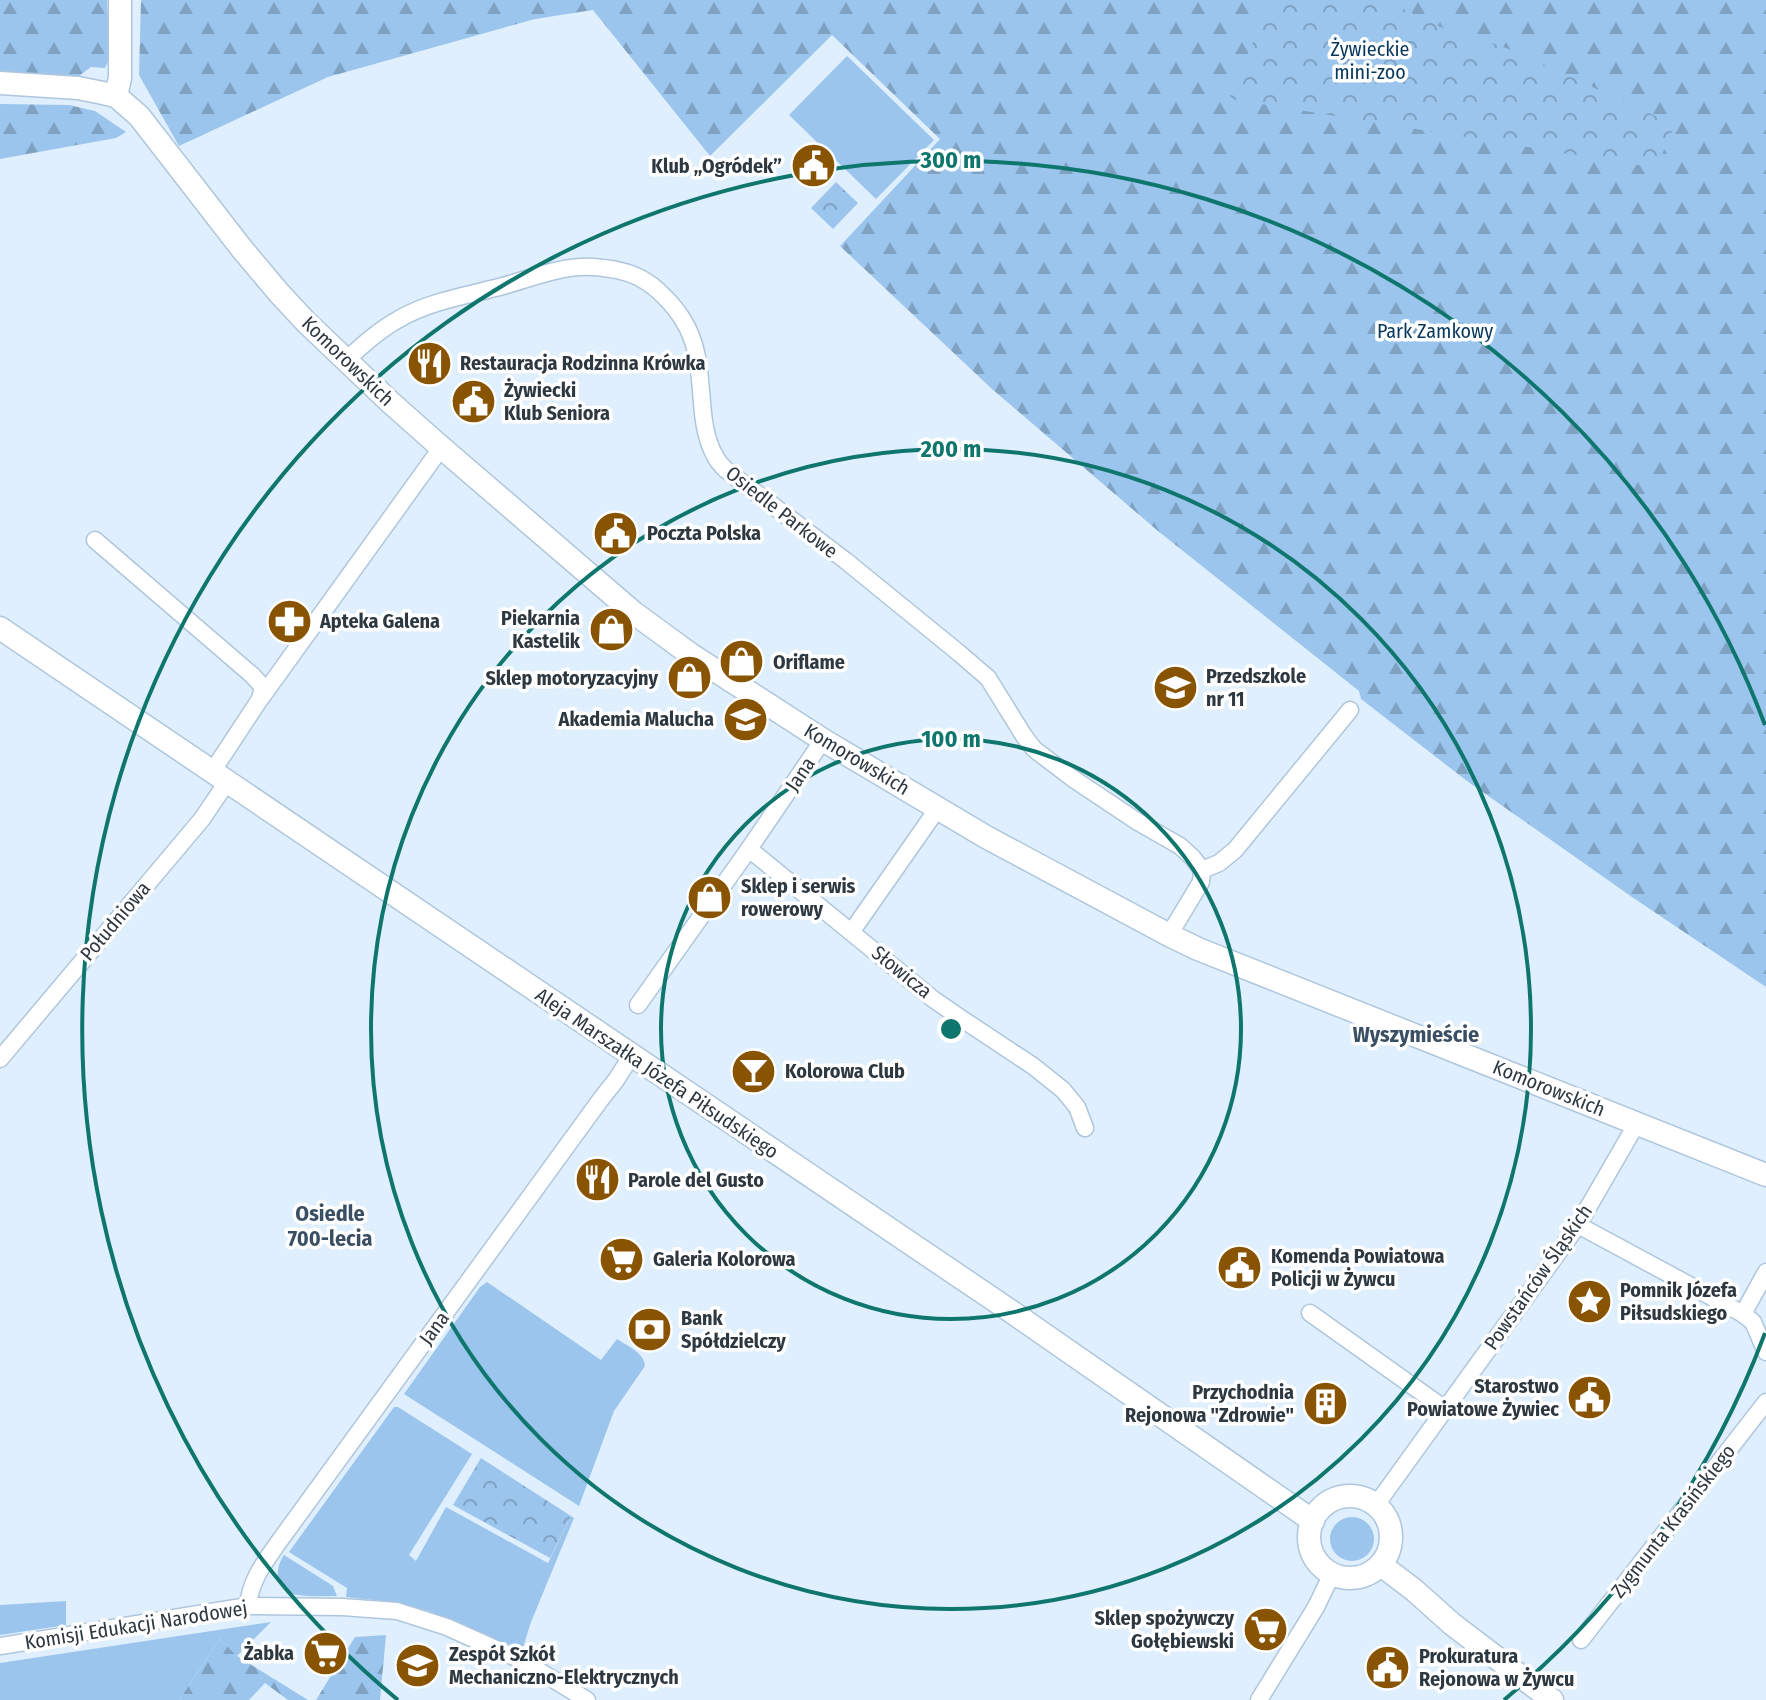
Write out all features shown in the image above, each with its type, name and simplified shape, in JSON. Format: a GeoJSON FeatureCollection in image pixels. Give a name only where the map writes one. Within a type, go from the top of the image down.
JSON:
{"type":"FeatureCollection","features":[{"type":"Feature","properties":{"kind":"street"},"geometry":{"type":"LineString","coordinates":[[0,83],[78,88],[116,96],[120,78],[120,0]]}},
{"type":"Feature","properties":{"kind":"street","name":"Komorowskich"},"geometry":{"type":"LineString","coordinates":[[116,96],[139,116],[279,293],[346,360],[441,448],[634,613],[690,654],[823,740],[999,844],[1169,935],[1766,1175]]}},
{"type":"Feature","properties":{"kind":"street","name":"Osiedle Parkowe"},"geometry":{"type":"LineString","coordinates":[[346,360],[378,332],[425,307],[564,270],[591,267],[641,278],[663,296],[683,319],[694,340],[706,432],[715,456],[726,470],[846,561],[988,678],[1034,749],[1138,822],[1180,846],[1202,870]]}},
{"type":"Feature","properties":{"kind":"street","name":"Południowa"},"geometry":{"type":"LineString","coordinates":[[0,1059],[202,819],[260,699],[441,448]]}},
{"type":"Feature","properties":{"kind":"street"},"geometry":{"type":"LineString","coordinates":[[95,540],[252,675],[263,687],[260,699]]}},
{"type":"Feature","properties":{"kind":"street","name":"Aleja Marszałka Józefa Piłsudskiego"},"geometry":{"type":"LineString","coordinates":[[0,628],[1009,1310],[1313,1521]]}},
{"type":"Feature","properties":{"kind":"street"},"geometry":{"type":"LineString","coordinates":[[1169,935],[1201,882],[1202,870],[1235,850],[1350,710]]}},
{"type":"Feature","properties":{"kind":"street","name":"Jana"},"geometry":{"type":"LineString","coordinates":[[638,1005],[823,740]]}},
{"type":"Feature","properties":{"kind":"street"},"geometry":{"type":"LineString","coordinates":[[852,931],[938,808]]}},
{"type":"Feature","properties":{"kind":"street","name":"Słowicza"},"geometry":{"type":"LineString","coordinates":[[749,849],[933,999],[1033,1066],[1063,1090],[1077,1107],[1085,1128]]}},
{"type":"Feature","properties":{"kind":"street","name":"Jana"},"geometry":{"type":"LineString","coordinates":[[248,1606],[256,1574],[632,1055]]}},
{"type":"Feature","properties":{"kind":"street","name":"Powstańców Śląskich"},"geometry":{"type":"LineString","coordinates":[[1376,1505],[1578,1225],[1637,1123]]}},
{"type":"Feature","properties":{"kind":"street"},"geometry":{"type":"LineString","coordinates":[[1578,1225],[1743,1314],[1753,1322],[1766,1352]]}},
{"type":"Feature","properties":{"kind":"street"},"geometry":{"type":"LineString","coordinates":[[1743,1314],[1766,1272]]}},
{"type":"Feature","properties":{"kind":"street"},"geometry":{"type":"LineString","coordinates":[[1310,1313],[1445,1409]]}},
{"type":"Feature","properties":{"kind":"street","name":"Zygmunta Krasińskiego"},"geometry":{"type":"LineString","coordinates":[[1581,1640],[1766,1402]]}},
{"type":"Feature","properties":{"kind":"street"},"geometry":{"type":"LineString","coordinates":[[1348,1496],[1363,1498],[1376,1505],[1385,1515],[1390,1528],[1388,1554],[1381,1565],[1358,1578],[1345,1578],[1332,1574],[1316,1561],[1311,1551],[1310,1530],[1321,1508],[1333,1500],[1348,1496]]}},
{"type":"Feature","properties":{"kind":"street"},"geometry":{"type":"LineString","coordinates":[[1381,1565],[1552,1700]]}},
{"type":"Feature","properties":{"kind":"street"},"geometry":{"type":"LineString","coordinates":[[1259,1700],[1316,1607],[1332,1574]]}},
{"type":"Feature","properties":{"kind":"street","name":"Komisji Edukacji Narodowej"},"geometry":{"type":"LineString","coordinates":[[0,1646],[248,1606],[397,1611],[447,1627],[523,1661],[587,1700]]}},
{"type":"Feature","properties":{"kind":"green space"},"geometry":{"type":"Polygon","coordinates":[[[0,0],[107,0],[110,57],[105,68],[91,67],[79,76],[0,73],[0,0]]]}},
{"type":"Feature","properties":{"kind":"green space","name":"Park Zamkowy"},"geometry":{"type":"Polygon","coordinates":[[[141,0],[1766,0],[1766,987],[1467,781],[1361,699],[1359,691],[1158,531],[992,389],[840,246],[940,139],[832,35],[710,156],[593,10],[535,19],[328,77],[179,146],[139,75],[141,0]]]}},
{"type":"Feature","properties":{"kind":"green space","name":"Żywieckie mini-zoo"},"geometry":{"type":"Polygon","coordinates":[[[1272,0],[1385,0],[1488,50],[1492,43],[1514,51],[1675,125],[1656,168],[1231,99],[1230,94],[1272,0]]]}},
{"type":"Feature","properties":{"kind":"green space"},"geometry":{"type":"Polygon","coordinates":[[[847,56],[934,140],[876,199],[789,115],[847,56]]]}},
{"type":"Feature","properties":{"kind":"green space"},"geometry":{"type":"Polygon","coordinates":[[[0,104],[69,105],[95,111],[126,132],[116,138],[0,159],[0,104]]]}},
{"type":"Feature","properties":{"kind":"green space"},"geometry":{"type":"Polygon","coordinates":[[[836,182],[858,203],[833,229],[811,208],[836,182]]]}},
{"type":"Feature","properties":{"kind":"green space"},"geometry":{"type":"Polygon","coordinates":[[[487,1282],[601,1360],[617,1339],[644,1361],[645,1366],[614,1411],[579,1506],[404,1394],[480,1287],[487,1282]]]}},
{"type":"Feature","properties":{"kind":"green space"},"geometry":{"type":"Polygon","coordinates":[[[394,1407],[472,1454],[409,1555],[416,1561],[446,1507],[548,1563],[571,1516],[574,1518],[522,1651],[429,1611],[391,1602],[346,1597],[347,1588],[289,1552],[394,1407]]]}},
{"type":"Feature","properties":{"kind":"green space"},"geometry":{"type":"Polygon","coordinates":[[[481,1458],[571,1516],[550,1558],[453,1505],[481,1458]]]}},
{"type":"Feature","properties":{"kind":"green space"},"geometry":{"type":"Polygon","coordinates":[[[1352,1517],[1367,1524],[1374,1539],[1367,1554],[1352,1561],[1337,1554],[1330,1539],[1337,1524],[1352,1517]]]}},
{"type":"Feature","properties":{"kind":"green space"},"geometry":{"type":"Polygon","coordinates":[[[284,1555],[333,1586],[337,1596],[303,1596],[285,1590],[278,1574],[284,1555]]]}},
{"type":"Feature","properties":{"kind":"green space"},"geometry":{"type":"Polygon","coordinates":[[[66,1601],[66,1625],[0,1635],[0,1605],[66,1601]]]}},
{"type":"Feature","properties":{"kind":"green space"},"geometry":{"type":"Polygon","coordinates":[[[271,1622],[237,1656],[220,1639],[179,1700],[0,1700],[0,1663],[271,1622]]]}},
{"type":"Feature","properties":{"kind":"green space"},"geometry":{"type":"Polygon","coordinates":[[[386,1635],[380,1700],[316,1700],[355,1637],[386,1635]]]}},
{"type":"Feature","properties":{"kind":"green space"},"geometry":{"type":"Polygon","coordinates":[[[220,1639],[237,1656],[308,1700],[288,1700],[265,1683],[249,1700],[179,1700],[220,1639]]]}},
{"type":"Feature","properties":{"kind":"place","name":"Klub „Ogródek”"},"geometry":{"type":"Point","coordinates":[813,166]}},
{"type":"Feature","properties":{"kind":"place","name":"Restauracja Rodzinna Krówka"},"geometry":{"type":"Point","coordinates":[429,363]}},
{"type":"Feature","properties":{"kind":"place","name":"Żywiecki Klub Seniora"},"geometry":{"type":"Point","coordinates":[473,401]}},
{"type":"Feature","properties":{"kind":"place","name":"Poczta Polska"},"geometry":{"type":"Point","coordinates":[616,533]}},
{"type":"Feature","properties":{"kind":"place","name":"Apteka Galena"},"geometry":{"type":"Point","coordinates":[289,621]}},
{"type":"Feature","properties":{"kind":"place","name":"Piekarnia Kastelik"},"geometry":{"type":"Point","coordinates":[611,630]}},
{"type":"Feature","properties":{"kind":"place","name":"Oriflame"},"geometry":{"type":"Point","coordinates":[742,662]}},
{"type":"Feature","properties":{"kind":"place","name":"Sklep motoryzacyjny"},"geometry":{"type":"Point","coordinates":[689,678]}},
{"type":"Feature","properties":{"kind":"place","name":"Przedszkole nr 11"},"geometry":{"type":"Point","coordinates":[1175,687]}},
{"type":"Feature","properties":{"kind":"place","name":"Akademia Malucha"},"geometry":{"type":"Point","coordinates":[745,719]}},
{"type":"Feature","properties":{"kind":"place","name":"Sklep i serwis rowerowy"},"geometry":{"type":"Point","coordinates":[710,897]}},
{"type":"Feature","properties":{"kind":"place","name":"Kolorowa Club"},"geometry":{"type":"Point","coordinates":[754,1071]}},
{"type":"Feature","properties":{"kind":"place","name":"Parole del Gusto"},"geometry":{"type":"Point","coordinates":[597,1180]}},
{"type":"Feature","properties":{"kind":"place","name":"Galeria Kolorowa"},"geometry":{"type":"Point","coordinates":[622,1259]}},
{"type":"Feature","properties":{"kind":"place","name":"Komenda Powiatowa Policji w Żywcu"},"geometry":{"type":"Point","coordinates":[1240,1268]}},
{"type":"Feature","properties":{"kind":"place","name":"Pomnik Józefa Piłsudskiego"},"geometry":{"type":"Point","coordinates":[1589,1302]}},
{"type":"Feature","properties":{"kind":"place","name":"Bank Spółdzielczy"},"geometry":{"type":"Point","coordinates":[650,1330]}},
{"type":"Feature","properties":{"kind":"place","name":"Starostwo Powiatowe Żywiec"},"geometry":{"type":"Point","coordinates":[1590,1398]}},
{"type":"Feature","properties":{"kind":"place","name":"Przychodnia Rejonowa \"Zdrowie\""},"geometry":{"type":"Point","coordinates":[1325,1404]}},
{"type":"Feature","properties":{"kind":"place","name":"Sklep spożywczy Gołębiewski"},"geometry":{"type":"Point","coordinates":[1265,1630]}},
{"type":"Feature","properties":{"kind":"place","name":"Żabka"},"geometry":{"type":"Point","coordinates":[325,1653]}},
{"type":"Feature","properties":{"kind":"place","name":"Zespół Szkół Mechaniczno-Elektrycznych"},"geometry":{"type":"Point","coordinates":[418,1666]}},
{"type":"Feature","properties":{"kind":"place","name":"Prokuratura Rejonowa w Żywcu"},"geometry":{"type":"Point","coordinates":[1388,1667]}},
{"type":"Feature","properties":{"kind":"district","name":"Wyszymieście"},"geometry":{"type":"Point","coordinates":[1416,1034]}},
{"type":"Feature","properties":{"kind":"district","name":"Osiedle 700-lecia"},"geometry":{"type":"Point","coordinates":[330,1226]}}]}
